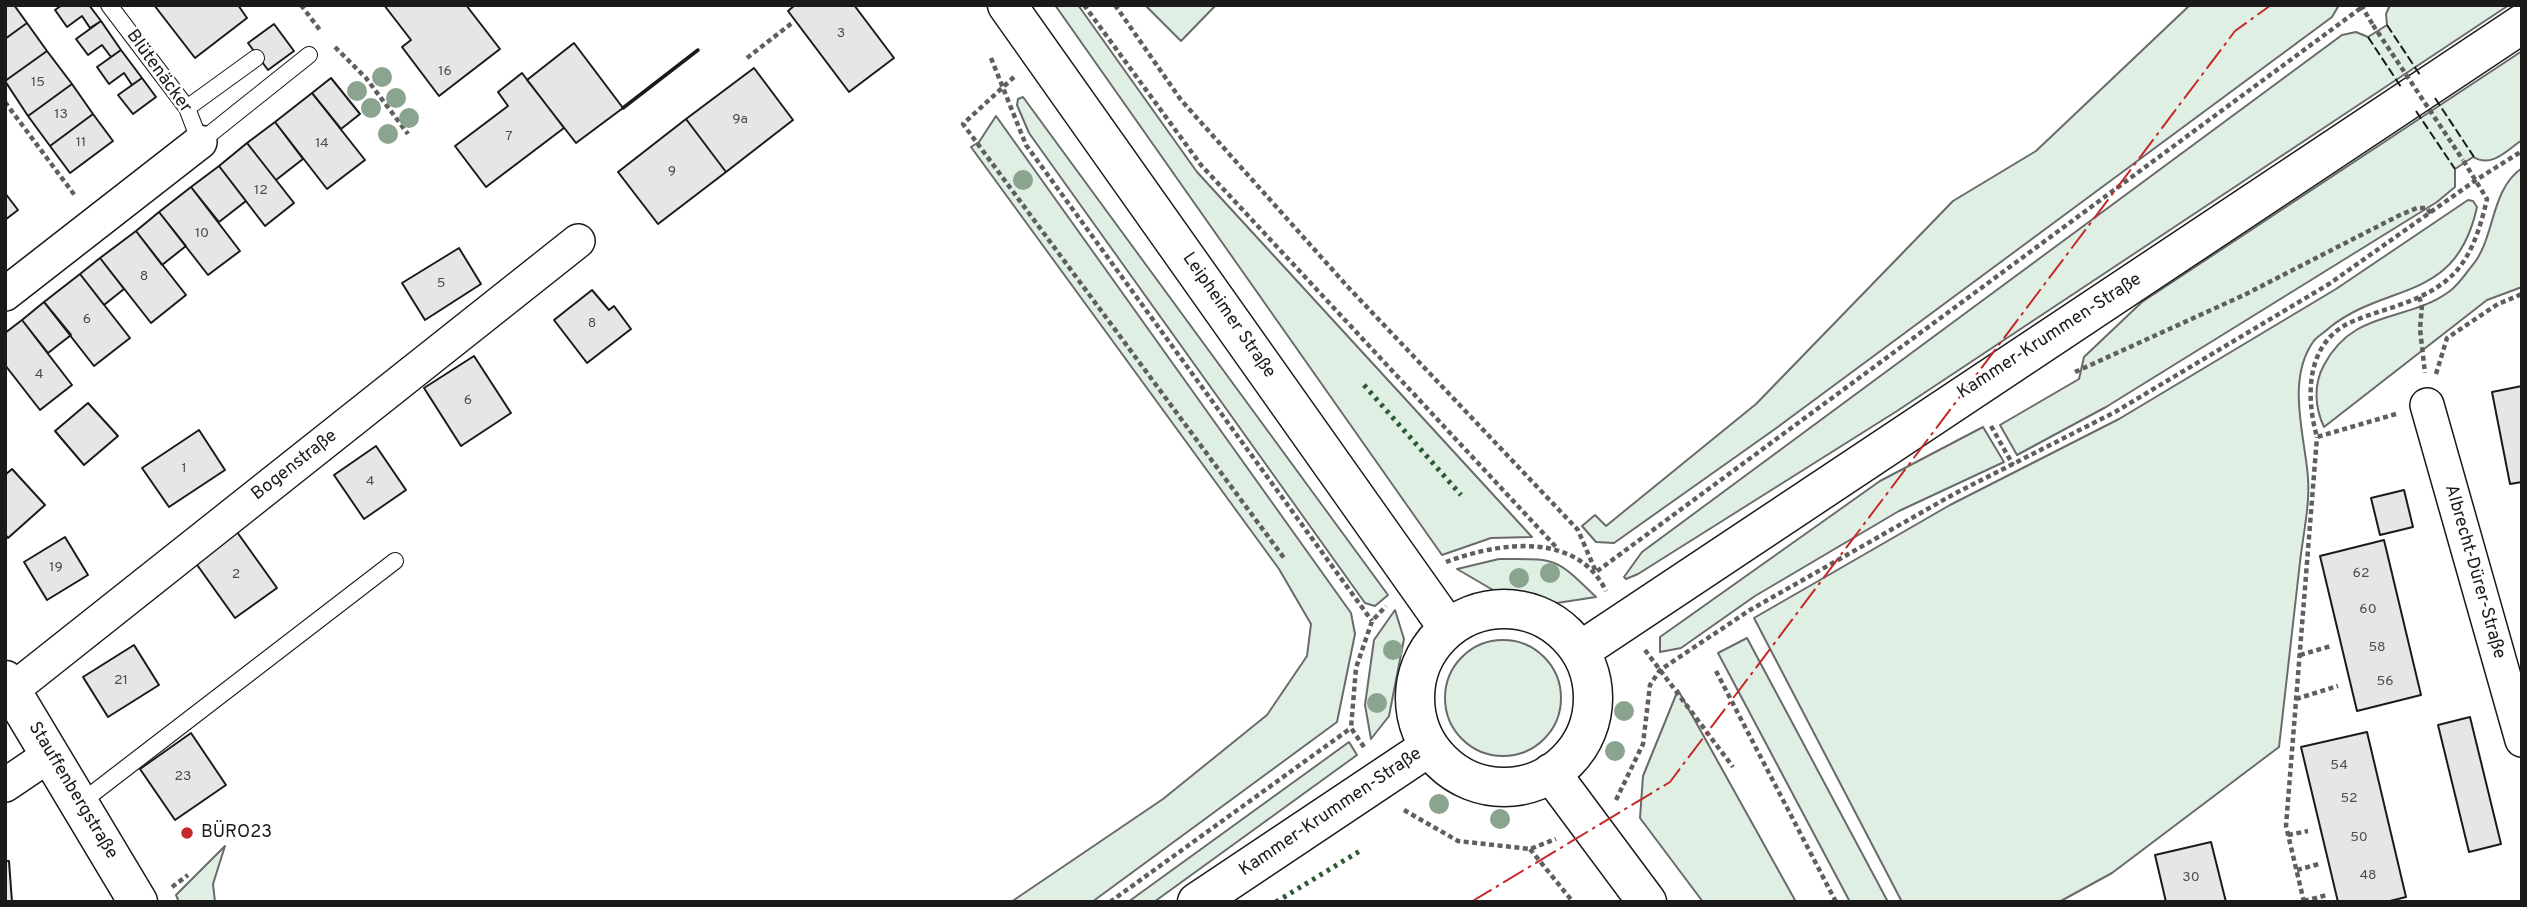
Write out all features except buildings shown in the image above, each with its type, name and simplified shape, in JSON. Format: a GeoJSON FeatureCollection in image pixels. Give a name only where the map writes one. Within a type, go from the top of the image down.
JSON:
{"type":"FeatureCollection","features":[{"type":"Feature","properties":{"kind":"main road","name":"Leipheimer Straße"},"geometry":{"type":"LineString","coordinates":[[1007,5],[1448,628]]}},
{"type":"Feature","properties":{"kind":"main road","name":"Kammer-Krummen-Straße"},"geometry":{"type":"LineString","coordinates":[[1580,651],[2522,24]]}},
{"type":"Feature","properties":{"kind":"main road","name":"Kammer-Krummen-Straße"},"geometry":{"type":"LineString","coordinates":[[1504,608],[1534,613],[1560,628],[1580,651],[1590,677],[1593,705],[1586,732],[1572,755],[1551,773],[1526,784],[1498,787],[1472,781],[1448,767],[1429,747],[1418,723],[1414,697],[1418,671],[1430,648],[1448,628],[1474,613],[1504,608]]}},
{"type":"Feature","properties":{"kind":"main road","name":"Stauffenbergstraße"},"geometry":{"type":"LineString","coordinates":[[8,685],[138,902]]}},
{"type":"Feature","properties":{"kind":"main road","name":"Kammer-Krummen-Straße"},"geometry":{"type":"LineString","coordinates":[[1197,902],[1429,747]]}},
{"type":"Feature","properties":{"kind":"main road"},"geometry":{"type":"LineString","coordinates":[[1551,773],[1647,902]]}},
{"type":"Feature","properties":{"kind":"street"},"geometry":{"type":"LineString","coordinates":[[5,294],[200,142]]}},
{"type":"Feature","properties":{"kind":"street","name":"Bogenstraße"},"geometry":{"type":"LineString","coordinates":[[8,685],[578,241]]}},
{"type":"Feature","properties":{"kind":"street","name":"Albrecht-Dürer-Straße"},"geometry":{"type":"LineString","coordinates":[[2427,405],[2522,740]]}},
{"type":"Feature","properties":{"kind":"street"},"geometry":{"type":"LineString","coordinates":[[5,785],[51,754]]}},
{"type":"Feature","properties":{"kind":"lane","name":"Blütenäcker"},"geometry":{"type":"LineString","coordinates":[[109,5],[187,108],[200,142]]}},
{"type":"Feature","properties":{"kind":"lane"},"geometry":{"type":"LineString","coordinates":[[200,142],[309,55]]}},
{"type":"Feature","properties":{"kind":"lane"},"geometry":{"type":"LineString","coordinates":[[187,108],[256,58]]}},
{"type":"Feature","properties":{"kind":"lane"},"geometry":{"type":"LineString","coordinates":[[79,804],[395,561]]}},
{"type":"Feature","properties":{"kind":"path"},"geometry":{"type":"LineString","coordinates":[[301,5],[328,40],[366,78],[408,134]]}},
{"type":"Feature","properties":{"kind":"path"},"geometry":{"type":"LineString","coordinates":[[1084,5],[1201,164],[1556,548],[1596,572]]}},
{"type":"Feature","properties":{"kind":"path"},"geometry":{"type":"LineString","coordinates":[[1115,5],[1181,100],[1347,286],[1578,530],[1607,593]]}},
{"type":"Feature","properties":{"kind":"path"},"geometry":{"type":"LineString","coordinates":[[1596,572],[2363,6],[2487,198],[2480,231],[2464,259],[2445,282],[2419,297],[2346,324],[2323,347],[2311,373],[2309,409],[2317,437],[2286,826],[2304,901],[2327,895]]}},
{"type":"Feature","properties":{"kind":"path"},"geometry":{"type":"LineString","coordinates":[[747,58],[792,23]]}},
{"type":"Feature","properties":{"kind":"path"},"geometry":{"type":"LineString","coordinates":[[1040,52],[963,124],[1284,558]]}},
{"type":"Feature","properties":{"kind":"path"},"geometry":{"type":"LineString","coordinates":[[991,58],[1026,145],[1372,621]]}},
{"type":"Feature","properties":{"kind":"path"},"geometry":{"type":"LineString","coordinates":[[5,102],[96,223]]}},
{"type":"Feature","properties":{"kind":"path"},"geometry":{"type":"LineString","coordinates":[[1619,798],[1643,744],[1650,685],[1660,670],[1750,610],[1954,494],[2115,412],[2329,284],[2476,180],[2522,151]]}},
{"type":"Feature","properties":{"kind":"path"},"geometry":{"type":"LineString","coordinates":[[2075,372],[2244,295],[2400,215],[2417,208],[2427,208],[2431,214]]}},
{"type":"Feature","properties":{"kind":"path"},"geometry":{"type":"LineString","coordinates":[[2427,405],[2447,338],[2498,304],[2522,294]]}},
{"type":"Feature","properties":{"kind":"path"},"geometry":{"type":"LineString","coordinates":[[2419,297],[2422,305],[2420,329],[2427,405]]}},
{"type":"Feature","properties":{"kind":"path"},"geometry":{"type":"LineString","coordinates":[[2317,437],[2427,405]]}},
{"type":"Feature","properties":{"kind":"path"},"geometry":{"type":"LineString","coordinates":[[1991,426],[2014,465]]}},
{"type":"Feature","properties":{"kind":"path"},"geometry":{"type":"LineString","coordinates":[[1446,562],[1503,547],[1556,548]]}},
{"type":"Feature","properties":{"kind":"path"},"geometry":{"type":"LineString","coordinates":[[1365,750],[1352,728],[1356,668],[1372,621],[1391,601]]}},
{"type":"Feature","properties":{"kind":"path"},"geometry":{"type":"LineString","coordinates":[[2300,654],[2331,646]]}},
{"type":"Feature","properties":{"kind":"path"},"geometry":{"type":"LineString","coordinates":[[1643,647],[1733,766]]}},
{"type":"Feature","properties":{"kind":"path"},"geometry":{"type":"LineString","coordinates":[[1716,671],[1836,902]]}},
{"type":"Feature","properties":{"kind":"path"},"geometry":{"type":"LineString","coordinates":[[2296,699],[2337,686]]}},
{"type":"Feature","properties":{"kind":"path"},"geometry":{"type":"LineString","coordinates":[[1110,902],[1352,728]]}},
{"type":"Feature","properties":{"kind":"path"},"geometry":{"type":"LineString","coordinates":[[1400,807],[1458,841],[1530,849],[1560,837]]}},
{"type":"Feature","properties":{"kind":"path"},"geometry":{"type":"LineString","coordinates":[[2288,835],[2308,831]]}},
{"type":"Feature","properties":{"kind":"path"},"geometry":{"type":"LineString","coordinates":[[1530,849],[1573,902]]}},
{"type":"Feature","properties":{"kind":"path"},"geometry":{"type":"LineString","coordinates":[[2297,870],[2319,864]]}},
{"type":"Feature","properties":{"kind":"green space"},"geometry":{"type":"Polygon","coordinates":[[[1055,5],[1078,5],[1197,172],[1532,537],[1491,538],[1442,555],[1055,5]]]}},
{"type":"Feature","properties":{"kind":"green space"},"geometry":{"type":"Polygon","coordinates":[[[1145,5],[1216,5],[1181,41],[1145,5]]]}},
{"type":"Feature","properties":{"kind":"green space"},"geometry":{"type":"Polygon","coordinates":[[[2190,5],[2339,5],[2332,17],[1775,429],[1614,543],[1596,542],[1582,526],[1595,515],[1606,526],[1756,404],[1953,201],[2036,151],[2190,5]]]}},
{"type":"Feature","properties":{"kind":"green space"},"geometry":{"type":"Polygon","coordinates":[[[2390,5],[2509,5],[1897,411],[1638,574],[1626,579],[1624,577],[1642,552],[2342,35],[2356,32],[2368,37],[2387,25],[2386,14],[2390,5]]]}},
{"type":"Feature","properties":{"kind":"green space"},"geometry":{"type":"Polygon","coordinates":[[[2522,51],[2522,140],[2493,159],[2486,161],[2473,157],[2455,169],[2455,187],[2437,202],[2106,407],[2017,455],[2000,425],[2079,379],[2084,357],[2142,302],[2522,51]]]}},
{"type":"Feature","properties":{"kind":"green space"},"geometry":{"type":"Polygon","coordinates":[[[1023,97],[1388,595],[1375,606],[1365,603],[1029,133],[1017,105],[1018,99],[1023,97]]]}},
{"type":"Feature","properties":{"kind":"green space"},"geometry":{"type":"Polygon","coordinates":[[[996,116],[1351,613],[1355,634],[1337,722],[1092,902],[1011,902],[1163,799],[1267,715],[1307,656],[1311,624],[1279,569],[971,147],[979,142],[996,116]]]}},
{"type":"Feature","properties":{"kind":"green space"},"geometry":{"type":"Polygon","coordinates":[[[2522,168],[2522,287],[2487,300],[2324,427],[2317,404],[2318,380],[2336,347],[2350,334],[2366,325],[2433,301],[2456,286],[2479,256],[2504,189],[2522,168]]]}},
{"type":"Feature","properties":{"kind":"green space"},"geometry":{"type":"Polygon","coordinates":[[[2468,200],[2473,201],[2477,207],[2467,238],[2453,260],[2436,276],[2417,286],[2351,313],[2316,338],[2305,357],[2300,374],[2299,409],[2308,499],[2279,747],[2112,873],[2059,902],[1902,902],[1754,618],[1950,505],[2119,419],[2336,289],[2468,200]]]}},
{"type":"Feature","properties":{"kind":"green space"},"geometry":{"type":"Polygon","coordinates":[[[1983,427],[2004,462],[1899,511],[1755,596],[1681,648],[1660,652],[1660,637],[1880,481],[1983,427]]]}},
{"type":"Feature","properties":{"kind":"green space"},"geometry":{"type":"Polygon","coordinates":[[[1499,559],[1533,559],[1554,563],[1571,574],[1596,597],[1557,603],[1493,590],[1457,569],[1499,559]]]}},
{"type":"Feature","properties":{"kind":"green space"},"geometry":{"type":"Polygon","coordinates":[[[1395,610],[1404,639],[1389,716],[1371,739],[1365,705],[1374,640],[1395,610]]]}},
{"type":"Feature","properties":{"kind":"green space"},"geometry":{"type":"Polygon","coordinates":[[[1747,638],[1888,902],[1850,902],[1718,653],[1747,638]]]}},
{"type":"Feature","properties":{"kind":"green space"},"geometry":{"type":"Polygon","coordinates":[[[1503,640],[1525,645],[1544,657],[1556,676],[1561,698],[1556,720],[1544,739],[1525,751],[1503,756],[1481,751],[1462,739],[1450,720],[1445,698],[1450,676],[1462,657],[1481,645],[1503,640]]]}},
{"type":"Feature","properties":{"kind":"green space"},"geometry":{"type":"Polygon","coordinates":[[[1678,690],[1796,902],[1703,902],[1640,818],[1643,776],[1678,690]]]}},
{"type":"Feature","properties":{"kind":"green space"},"geometry":{"type":"Polygon","coordinates":[[[1349,742],[1357,755],[1154,902],[1128,902],[1349,742]]]}},
{"type":"Feature","properties":{"kind":"green space"},"geometry":{"type":"Polygon","coordinates":[[[225,846],[213,884],[215,902],[179,902],[176,895],[225,846]]]}},
{"type":"Feature","properties":{"kind":"hedge"},"geometry":{"type":"LineString","coordinates":[[1364,385],[1461,495]]}},
{"type":"Feature","properties":{"kind":"hedge"},"geometry":{"type":"LineString","coordinates":[[1276,902],[1363,849]]}},
{"type":"Feature","properties":{"kind":"fence"},"geometry":{"type":"LineString","coordinates":[[2387,25],[2420,75]]}},
{"type":"Feature","properties":{"kind":"fence"},"geometry":{"type":"LineString","coordinates":[[2368,37],[2401,87]]}},
{"type":"Feature","properties":{"kind":"fence"},"geometry":{"type":"LineString","coordinates":[[2435,98],[2474,157]]}},
{"type":"Feature","properties":{"kind":"fence"},"geometry":{"type":"LineString","coordinates":[[2416,111],[2455,169]]}},
{"type":"Feature","properties":{"kind":"wall"},"geometry":{"type":"LineString","coordinates":[[623,108],[698,50]]}},
{"type":"Feature","properties":{"kind":"power"},"geometry":{"type":"LineString","coordinates":[[1471,902],[1670,782],[2235,31],[2271,5]]}},
{"type":"Feature","properties":{"kind":"place","name":"BÜRO23"},"geometry":{"type":"Point","coordinates":[187,833]}}]}
